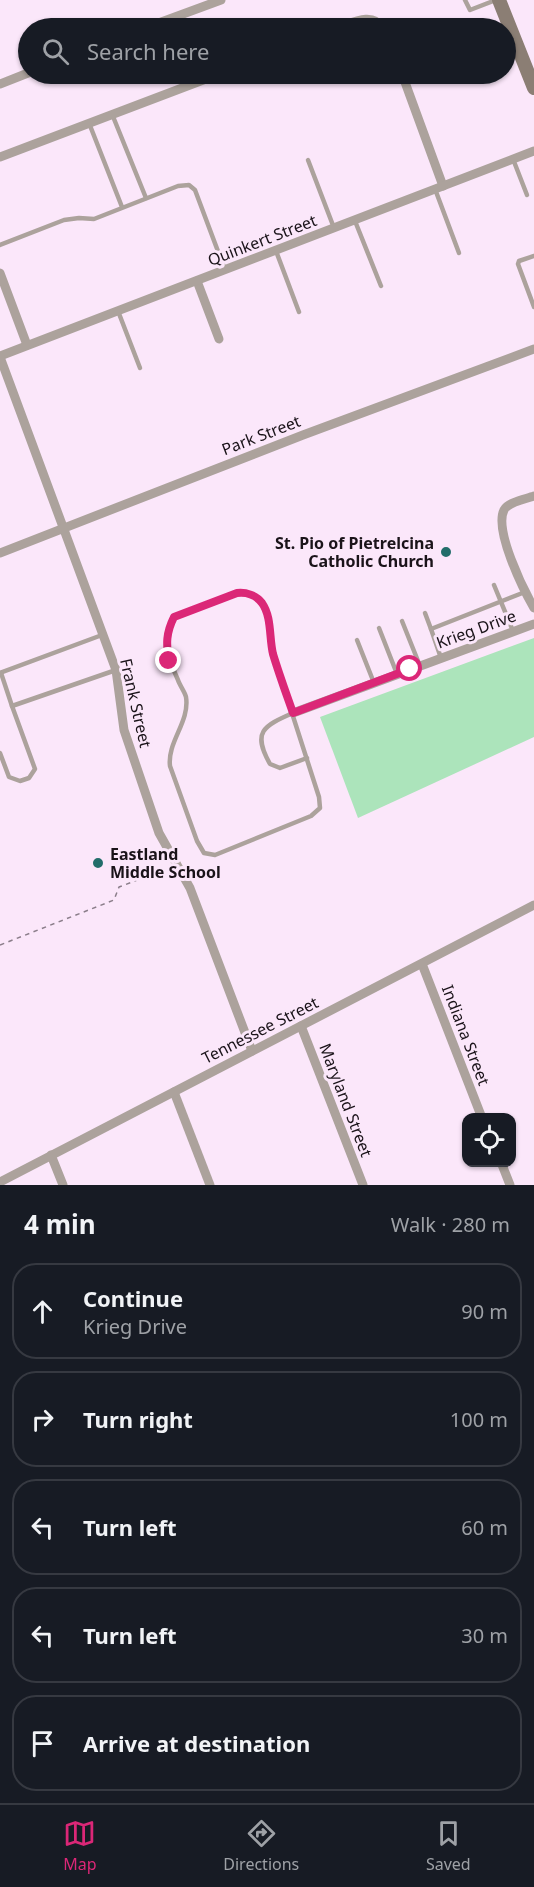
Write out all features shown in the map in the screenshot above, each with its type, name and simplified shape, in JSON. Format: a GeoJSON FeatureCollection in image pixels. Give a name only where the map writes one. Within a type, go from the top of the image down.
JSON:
{"type":"FeatureCollection","features":[{"type":"Feature","properties":{"kind":"main road"},"geometry":{"type":"LineString","coordinates":[[497,0],[505,18]]}},
{"type":"Feature","properties":{"kind":"main road"},"geometry":{"type":"LineString","coordinates":[[516,45],[534,88]]}},
{"type":"Feature","properties":{"kind":"street"},"geometry":{"type":"LineString","coordinates":[[172,18],[221,0]]}},
{"type":"Feature","properties":{"kind":"street"},"geometry":{"type":"LineString","coordinates":[[0,84],[18,77]]}},
{"type":"Feature","properties":{"kind":"street"},"geometry":{"type":"LineString","coordinates":[[0,157],[192,84]]}},
{"type":"Feature","properties":{"kind":"street"},"geometry":{"type":"LineString","coordinates":[[405,84],[439,188]]}},
{"type":"Feature","properties":{"kind":"street","name":"Quinkert Street"},"geometry":{"type":"LineString","coordinates":[[0,357],[534,151]]}},
{"type":"Feature","properties":{"kind":"street"},"geometry":{"type":"LineString","coordinates":[[0,273],[27,345]]}},
{"type":"Feature","properties":{"kind":"street"},"geometry":{"type":"LineString","coordinates":[[197,281],[219,339]]}},
{"type":"Feature","properties":{"kind":"street","name":"Park Street"},"geometry":{"type":"LineString","coordinates":[[0,553],[303,435],[534,349]]}},
{"type":"Feature","properties":{"kind":"street","name":"Frank Street"},"geometry":{"type":"LineString","coordinates":[[0,357],[116,670],[124,730],[159,833],[190,888],[252,1051]]}},
{"type":"Feature","properties":{"kind":"street"},"geometry":{"type":"LineString","coordinates":[[534,496],[508,506],[503,515],[508,550],[534,608]]}},
{"type":"Feature","properties":{"kind":"street","name":"Krieg Drive"},"geometry":{"type":"LineString","coordinates":[[293,713],[534,624]]}},
{"type":"Feature","properties":{"kind":"street","name":"Tennessee Street"},"geometry":{"type":"LineString","coordinates":[[0,1182],[534,905]]}},
{"type":"Feature","properties":{"kind":"street","name":"Indiana Street"},"geometry":{"type":"LineString","coordinates":[[422,964],[480,1113]]}},
{"type":"Feature","properties":{"kind":"street","name":"Maryland Street"},"geometry":{"type":"LineString","coordinates":[[301,1026],[363,1185]]}},
{"type":"Feature","properties":{"kind":"street"},"geometry":{"type":"LineString","coordinates":[[174,1092],[210,1185]]}},
{"type":"Feature","properties":{"kind":"street"},"geometry":{"type":"LineString","coordinates":[[51,1155],[63,1185]]}},
{"type":"Feature","properties":{"kind":"street"},"geometry":{"type":"LineString","coordinates":[[503,1167],[510,1185]]}},
{"type":"Feature","properties":{"kind":"lane"},"geometry":{"type":"LineString","coordinates":[[465,0],[470,10],[497,0]]}},
{"type":"Feature","properties":{"kind":"lane"},"geometry":{"type":"LineString","coordinates":[[112,114],[146,198]]}},
{"type":"Feature","properties":{"kind":"lane"},"geometry":{"type":"LineString","coordinates":[[89,123],[123,207]]}},
{"type":"Feature","properties":{"kind":"lane"},"geometry":{"type":"LineString","coordinates":[[513,159],[526,195]]}},
{"type":"Feature","properties":{"kind":"lane"},"geometry":{"type":"LineString","coordinates":[[308,160],[334,228]]}},
{"type":"Feature","properties":{"kind":"lane"},"geometry":{"type":"LineString","coordinates":[[0,245],[64,220],[94,219],[178,186],[189,185],[195,190],[225,270]]}},
{"type":"Feature","properties":{"kind":"lane"},"geometry":{"type":"LineString","coordinates":[[439,188],[459,253]]}},
{"type":"Feature","properties":{"kind":"lane"},"geometry":{"type":"LineString","coordinates":[[355,221],[381,286]]}},
{"type":"Feature","properties":{"kind":"lane"},"geometry":{"type":"LineString","coordinates":[[276,251],[299,312]]}},
{"type":"Feature","properties":{"kind":"lane"},"geometry":{"type":"LineString","coordinates":[[534,256],[519,261],[518,264],[534,307]]}},
{"type":"Feature","properties":{"kind":"lane"},"geometry":{"type":"LineString","coordinates":[[118,311],[140,368]]}},
{"type":"Feature","properties":{"kind":"lane"},"geometry":{"type":"LineString","coordinates":[[494,585],[513,631]]}},
{"type":"Feature","properties":{"kind":"lane"},"geometry":{"type":"LineString","coordinates":[[245,592],[262,603],[267,615],[272,651],[307,758],[320,797],[320,808],[310,816],[215,855],[204,853],[197,841],[174,777],[169,754],[185,713],[186,697],[169,661],[166,643],[168,628],[174,617],[237,593],[245,592]]}},
{"type":"Feature","properties":{"kind":"lane"},"geometry":{"type":"LineString","coordinates":[[431,629],[525,592]]}},
{"type":"Feature","properties":{"kind":"lane"},"geometry":{"type":"LineString","coordinates":[[425,613],[441,658]]}},
{"type":"Feature","properties":{"kind":"lane"},"geometry":{"type":"LineString","coordinates":[[402,621],[420,666]]}},
{"type":"Feature","properties":{"kind":"lane"},"geometry":{"type":"LineString","coordinates":[[379,628],[397,674]]}},
{"type":"Feature","properties":{"kind":"lane"},"geometry":{"type":"LineString","coordinates":[[0,753],[9,777],[20,781],[29,778],[35,769],[0,673],[102,635]]}},
{"type":"Feature","properties":{"kind":"lane"},"geometry":{"type":"LineString","coordinates":[[357,640],[374,683]]}},
{"type":"Feature","properties":{"kind":"lane"},"geometry":{"type":"LineString","coordinates":[[12,706],[116,670]]}},
{"type":"Feature","properties":{"kind":"lane"},"geometry":{"type":"LineString","coordinates":[[293,713],[278,719],[266,729],[260,738],[261,748],[270,765],[280,768],[307,758]]}},
{"type":"Feature","properties":{"kind":"path"},"geometry":{"type":"LineString","coordinates":[[0,945],[114,900],[119,887],[164,870],[175,861]]}},
{"type":"Feature","properties":{"kind":"green space"},"geometry":{"type":"Polygon","coordinates":[[[534,638],[534,737],[358,818],[320,717],[534,638]]]}},
{"type":"Feature","properties":{"kind":"place","name":"St. Pio of Pietrelcina Catholic Church"},"geometry":{"type":"Point","coordinates":[446,552]}},
{"type":"Feature","properties":{"kind":"place","name":"Eastland Middle School"},"geometry":{"type":"Point","coordinates":[98,863]}},
{"type":"Feature","properties":{"kind":"route"},"geometry":{"type":"LineString","coordinates":[[169,661],[166,643],[168,628],[174,617],[245,592],[262,603],[267,615],[272,651],[293,713],[410,669]]}}]}
